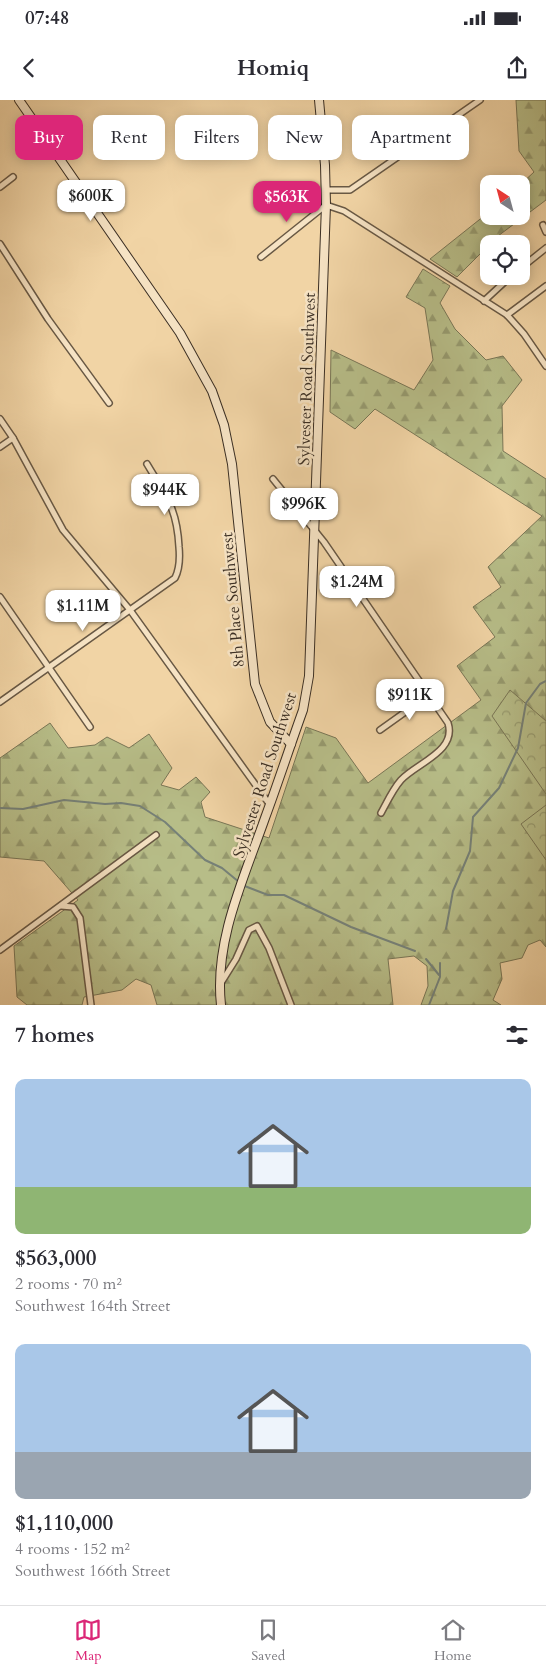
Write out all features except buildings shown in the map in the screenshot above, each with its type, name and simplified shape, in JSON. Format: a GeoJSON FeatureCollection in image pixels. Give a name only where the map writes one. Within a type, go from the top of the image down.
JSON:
{"type":"FeatureCollection","features":[{"type":"Feature","properties":{"kind":"street","name":"8th Place Southwest"},"geometry":{"type":"LineString","coordinates":[[19,100],[180,333],[212,390],[224,426],[238,512],[255,684],[270,722],[291,744]]}},
{"type":"Feature","properties":{"kind":"street","name":"Sylvester Road Southwest"},"geometry":{"type":"LineString","coordinates":[[221,1005],[219,986],[221,956],[232,912],[303,710],[309,676],[326,205],[319,100]]}},
{"type":"Feature","properties":{"kind":"street"},"geometry":{"type":"LineString","coordinates":[[325,190],[350,190],[480,100]]}},
{"type":"Feature","properties":{"kind":"street"},"geometry":{"type":"LineString","coordinates":[[0,187],[13,177]]}},
{"type":"Feature","properties":{"kind":"street"},"geometry":{"type":"LineString","coordinates":[[261,257],[326,205],[344,211],[507,315],[524,334],[546,366]]}},
{"type":"Feature","properties":{"kind":"street"},"geometry":{"type":"LineString","coordinates":[[543,224],[546,232]]}},
{"type":"Feature","properties":{"kind":"street"},"geometry":{"type":"LineString","coordinates":[[0,244],[48,319],[109,402]]}},
{"type":"Feature","properties":{"kind":"street"},"geometry":{"type":"LineString","coordinates":[[530,261],[546,248]]}},
{"type":"Feature","properties":{"kind":"street"},"geometry":{"type":"LineString","coordinates":[[484,301],[501,285]]}},
{"type":"Feature","properties":{"kind":"street"},"geometry":{"type":"LineString","coordinates":[[507,315],[546,286]]}},
{"type":"Feature","properties":{"kind":"street"},"geometry":{"type":"LineString","coordinates":[[0,419],[13,438],[63,530],[130,610],[270,805]]}},
{"type":"Feature","properties":{"kind":"street"},"geometry":{"type":"LineString","coordinates":[[0,447],[13,438]]}},
{"type":"Feature","properties":{"kind":"street"},"geometry":{"type":"LineString","coordinates":[[0,702],[172,581],[178,572],[180,557],[176,515],[147,464]]}},
{"type":"Feature","properties":{"kind":"street"},"geometry":{"type":"LineString","coordinates":[[273,479],[315,532],[448,723],[450,736],[444,746],[399,782],[381,813]]}},
{"type":"Feature","properties":{"kind":"street"},"geometry":{"type":"LineString","coordinates":[[0,597],[90,726]]}},
{"type":"Feature","properties":{"kind":"street"},"geometry":{"type":"LineString","coordinates":[[380,730],[429,695]]}},
{"type":"Feature","properties":{"kind":"street"},"geometry":{"type":"LineString","coordinates":[[0,950],[156,835]]}},
{"type":"Feature","properties":{"kind":"street"},"geometry":{"type":"LineString","coordinates":[[60,906],[73,906],[80,918],[91,1005]]}},
{"type":"Feature","properties":{"kind":"street"},"geometry":{"type":"LineString","coordinates":[[219,986],[236,959],[249,930],[257,926],[266,942],[291,1005]]}},
{"type":"Feature","properties":{"kind":"green space"},"geometry":{"type":"Polygon","coordinates":[[[516,100],[546,100],[546,200],[530,212],[530,176],[534,172],[519,151],[516,100]]]}},
{"type":"Feature","properties":{"kind":"green space"},"geometry":{"type":"Polygon","coordinates":[[[480,219],[480,225],[513,225],[499,235],[480,235],[480,254],[457,277],[430,259],[480,219]]]}},
{"type":"Feature","properties":{"kind":"green space"},"geometry":{"type":"Polygon","coordinates":[[[423,269],[450,286],[440,303],[455,329],[486,360],[503,356],[522,380],[502,406],[503,451],[546,479],[546,947],[540,940],[528,945],[522,958],[500,963],[502,979],[493,1000],[501,1005],[421,1005],[428,986],[427,966],[414,956],[388,959],[393,1005],[157,1005],[151,985],[136,979],[122,990],[84,997],[82,1005],[27,1005],[17,997],[14,946],[78,900],[44,861],[0,857],[0,758],[50,723],[68,748],[95,745],[107,737],[129,748],[149,734],[172,768],[161,785],[179,790],[196,777],[210,792],[201,802],[205,817],[269,838],[306,727],[336,738],[368,783],[481,700],[457,666],[495,637],[473,607],[501,587],[488,567],[542,516],[375,409],[355,429],[330,412],[331,350],[414,390],[433,360],[425,308],[406,297],[423,269]]]}},
{"type":"Feature","properties":{"kind":"green space"},"geometry":{"type":"Polygon","coordinates":[[[510,690],[546,721],[546,794],[492,716],[510,690]]]}},
{"type":"Feature","properties":{"kind":"green space"},"geometry":{"type":"Polygon","coordinates":[[[546,805],[546,860],[521,824],[546,805]]]}},
{"type":"Feature","properties":{"kind":"waterway"},"geometry":{"type":"LineString","coordinates":[[446,929],[453,891],[470,851],[473,817],[499,788],[518,748],[526,703],[540,684],[546,681]]}},
{"type":"Feature","properties":{"kind":"waterway"},"geometry":{"type":"LineString","coordinates":[[0,808],[23,809],[64,800],[140,806],[165,822],[205,860],[222,868],[239,882]]}},
{"type":"Feature","properties":{"kind":"waterway"},"geometry":{"type":"LineString","coordinates":[[242,885],[268,895],[284,895],[351,927],[415,951]]}},
{"type":"Feature","properties":{"kind":"waterway"},"geometry":{"type":"LineString","coordinates":[[426,959],[439,975]]}},
{"type":"Feature","properties":{"kind":"waterway"},"geometry":{"type":"LineString","coordinates":[[429,1005],[440,977],[440,963]]}}]}
